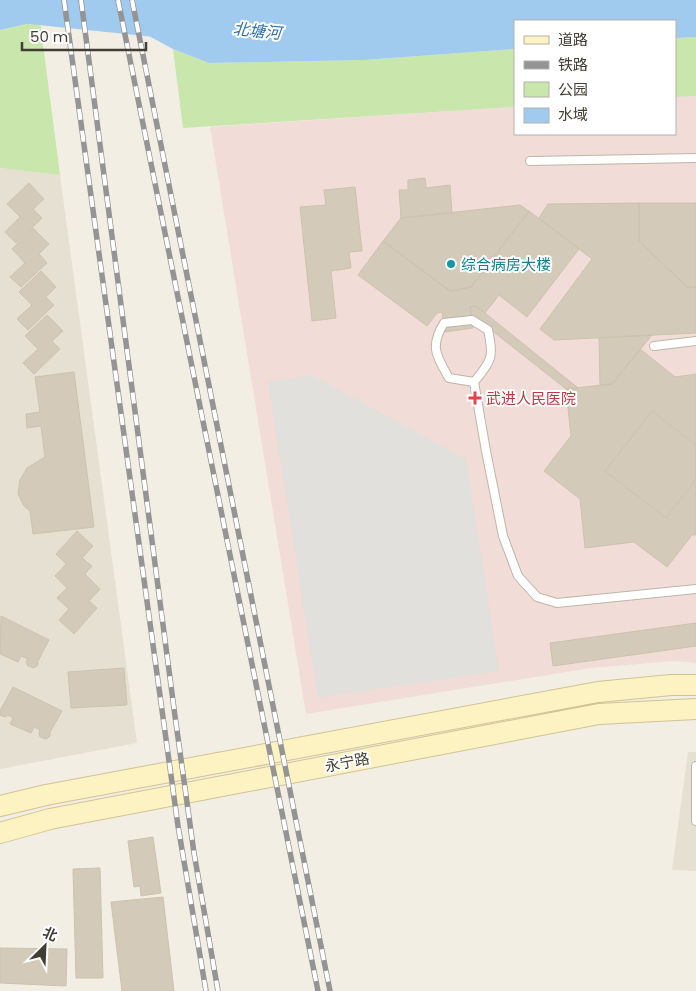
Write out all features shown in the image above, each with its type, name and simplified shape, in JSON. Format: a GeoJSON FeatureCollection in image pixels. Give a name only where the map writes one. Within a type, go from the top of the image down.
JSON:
{"type":"FeatureCollection","features":[{"type":"Feature","properties":{"kind":"main road","name":"永宁路"},"geometry":{"type":"LineString","coordinates":[[0,806],[65,791],[598,692],[670,685],[696,685]]}},
{"type":"Feature","properties":{"kind":"main road","name":"永宁路"},"geometry":{"type":"LineString","coordinates":[[0,833],[50,819],[599,714],[696,709]]}},
{"type":"Feature","properties":{"kind":"lane"},"geometry":{"type":"LineString","coordinates":[[530,161],[696,158]]}},
{"type":"Feature","properties":{"kind":"lane"},"geometry":{"type":"LineString","coordinates":[[472,320],[488,330],[492,350],[486,368],[474,382],[449,378],[435,354],[439,331],[444,323],[472,320]]}},
{"type":"Feature","properties":{"kind":"lane"},"geometry":{"type":"LineString","coordinates":[[654,346],[696,341]]}},
{"type":"Feature","properties":{"kind":"lane"},"geometry":{"type":"LineString","coordinates":[[474,382],[504,536],[518,576],[537,597],[557,604],[696,589]]}},
{"type":"Feature","properties":{"kind":"lane"},"geometry":{"type":"LineString","coordinates":[[696,766],[696,821]]}},
{"type":"Feature","properties":{"kind":"shaded area","name":"武进人民医院"},"geometry":{"type":"Polygon","coordinates":[[[696,96],[696,663],[674,661],[591,668],[306,714],[210,127],[514,107],[514,135],[676,135],[676,97],[696,96]]]}},
{"type":"Feature","properties":{"kind":"shaded area"},"geometry":{"type":"Polygon","coordinates":[[[0,168],[60,175],[137,743],[0,769],[0,168]]]}},
{"type":"Feature","properties":{"kind":"shaded area"},"geometry":{"type":"Polygon","coordinates":[[[312,375],[466,459],[499,671],[318,698],[268,382],[312,375]]]}},
{"type":"Feature","properties":{"kind":"shaded area"},"geometry":{"type":"Polygon","coordinates":[[[688,752],[696,752],[696,871],[672,870],[688,752]]]}},
{"type":"Feature","properties":{"kind":"green space"},"geometry":{"type":"Polygon","coordinates":[[[40,21],[60,175],[0,168],[0,30],[40,21]]]}},
{"type":"Feature","properties":{"kind":"green space"},"geometry":{"type":"Polygon","coordinates":[[[696,37],[696,96],[676,97],[676,38],[696,37]]]}},
{"type":"Feature","properties":{"kind":"green space"},"geometry":{"type":"Polygon","coordinates":[[[173,49],[209,63],[364,60],[514,49],[514,107],[183,128],[173,49]]]}},
{"type":"Feature","properties":{"kind":"water"},"geometry":{"type":"Polygon","coordinates":[[[0,0],[696,0],[696,37],[676,38],[676,20],[514,20],[514,49],[364,60],[209,63],[173,49],[97,8],[0,30],[0,0]]]}},
{"type":"Feature","properties":{"kind":"building"},"geometry":{"type":"Polygon","coordinates":[[[425,178],[426,188],[450,185],[452,213],[401,218],[399,190],[408,190],[408,180],[425,178]]]}},
{"type":"Feature","properties":{"kind":"building"},"geometry":{"type":"Polygon","coordinates":[[[29,183],[44,199],[33,209],[42,218],[16,243],[5,232],[20,217],[7,204],[29,183]]]}},
{"type":"Feature","properties":{"kind":"building"},"geometry":{"type":"Polygon","coordinates":[[[355,187],[362,251],[349,252],[351,268],[331,271],[336,318],[312,321],[300,207],[326,205],[324,190],[355,187]]]}},
{"type":"Feature","properties":{"kind":"building"},"geometry":{"type":"Polygon","coordinates":[[[639,203],[696,203],[696,287],[687,287],[639,241],[639,203]]]}},
{"type":"Feature","properties":{"kind":"building"},"geometry":{"type":"Polygon","coordinates":[[[639,203],[639,241],[687,287],[696,287],[696,333],[554,340],[540,329],[592,259],[539,218],[548,204],[639,203]]]}},
{"type":"Feature","properties":{"kind":"building","name":"综合病房大楼"},"geometry":{"type":"Polygon","coordinates":[[[520,205],[529,211],[471,287],[450,291],[383,241],[401,218],[520,205]]]}},
{"type":"Feature","properties":{"kind":"building"},"geometry":{"type":"Polygon","coordinates":[[[529,211],[579,249],[527,317],[499,295],[485,313],[476,306],[470,307],[473,328],[445,332],[442,312],[437,313],[427,326],[358,275],[383,241],[450,291],[471,287],[529,211]]]}},
{"type":"Feature","properties":{"kind":"building"},"geometry":{"type":"Polygon","coordinates":[[[33,228],[49,244],[39,254],[47,263],[21,287],[10,277],[25,263],[12,249],[33,228]]]}},
{"type":"Feature","properties":{"kind":"building"},"geometry":{"type":"Polygon","coordinates":[[[41,271],[56,287],[46,297],[54,305],[28,330],[17,319],[32,305],[19,292],[41,271]]]}},
{"type":"Feature","properties":{"kind":"building"},"geometry":{"type":"Polygon","coordinates":[[[476,306],[578,388],[566,389],[471,314],[470,307],[476,306]]]}},
{"type":"Feature","properties":{"kind":"building"},"geometry":{"type":"Polygon","coordinates":[[[47,315],[63,331],[52,341],[60,349],[34,374],[23,363],[38,349],[25,336],[47,315]]]}},
{"type":"Feature","properties":{"kind":"building"},"geometry":{"type":"Polygon","coordinates":[[[652,335],[612,384],[600,385],[599,338],[652,335]]]}},
{"type":"Feature","properties":{"kind":"building"},"geometry":{"type":"Polygon","coordinates":[[[640,349],[675,377],[696,374],[696,535],[692,535],[667,567],[634,542],[585,548],[580,499],[544,471],[571,436],[566,389],[612,384],[640,349]]]}},
{"type":"Feature","properties":{"kind":"building"},"geometry":{"type":"Polygon","coordinates":[[[74,372],[94,527],[33,534],[30,511],[24,506],[18,494],[20,480],[27,468],[45,457],[41,426],[27,428],[26,414],[40,412],[35,377],[74,372]]]}},
{"type":"Feature","properties":{"kind":"building"},"geometry":{"type":"Polygon","coordinates":[[[652,411],[696,445],[696,479],[666,518],[605,471],[652,411]]]}},
{"type":"Feature","properties":{"kind":"building"},"geometry":{"type":"Polygon","coordinates":[[[77,531],[93,546],[82,558],[92,566],[85,574],[100,589],[89,601],[97,608],[74,634],[59,620],[69,609],[57,598],[67,588],[55,576],[66,564],[56,554],[77,531]]]}},
{"type":"Feature","properties":{"kind":"building"},"geometry":{"type":"Polygon","coordinates":[[[1,616],[49,640],[38,661],[38,665],[34,668],[28,666],[26,662],[28,659],[21,656],[18,662],[0,654],[1,616]]]}},
{"type":"Feature","properties":{"kind":"building"},"geometry":{"type":"Polygon","coordinates":[[[696,623],[696,646],[553,666],[550,643],[696,623]]]}},
{"type":"Feature","properties":{"kind":"building"},"geometry":{"type":"Polygon","coordinates":[[[124,668],[127,705],[71,708],[68,672],[124,668]]]}},
{"type":"Feature","properties":{"kind":"building"},"geometry":{"type":"Polygon","coordinates":[[[13,687],[62,711],[50,732],[50,736],[46,739],[40,737],[40,730],[34,727],[31,733],[10,724],[13,718],[8,715],[5,717],[0,715],[0,711],[13,687]]]}},
{"type":"Feature","properties":{"kind":"building"},"geometry":{"type":"Polygon","coordinates":[[[153,837],[161,893],[141,896],[140,886],[134,887],[128,841],[153,837]]]}},
{"type":"Feature","properties":{"kind":"building"},"geometry":{"type":"Polygon","coordinates":[[[100,868],[103,978],[76,978],[73,869],[100,868]]]}},
{"type":"Feature","properties":{"kind":"building"},"geometry":{"type":"Polygon","coordinates":[[[163,897],[174,991],[122,991],[111,902],[163,897]]]}},
{"type":"Feature","properties":{"kind":"building"},"geometry":{"type":"Polygon","coordinates":[[[0,948],[67,949],[66,986],[0,983],[0,948]]]}},
{"type":"Feature","properties":{"kind":"waterway","name":"北塘河"},"geometry":{"type":"LineString","coordinates":[[0,6],[156,22]]}},
{"type":"Feature","properties":{"kind":"railway"},"geometry":{"type":"LineString","coordinates":[[64,0],[178,826],[206,991]]}},
{"type":"Feature","properties":{"kind":"railway"},"geometry":{"type":"LineString","coordinates":[[81,0],[175,716],[194,853],[218,991]]}},
{"type":"Feature","properties":{"kind":"railway"},"geometry":{"type":"LineString","coordinates":[[118,0],[318,991]]}},
{"type":"Feature","properties":{"kind":"railway"},"geometry":{"type":"LineString","coordinates":[[132,0],[330,991]]}},
{"type":"Feature","properties":{"kind":"place","name":"综合病房大楼"},"geometry":{"type":"Point","coordinates":[451,264]}},
{"type":"Feature","properties":{"kind":"place","name":"武进人民医院"},"geometry":{"type":"Point","coordinates":[475,398]}}]}
